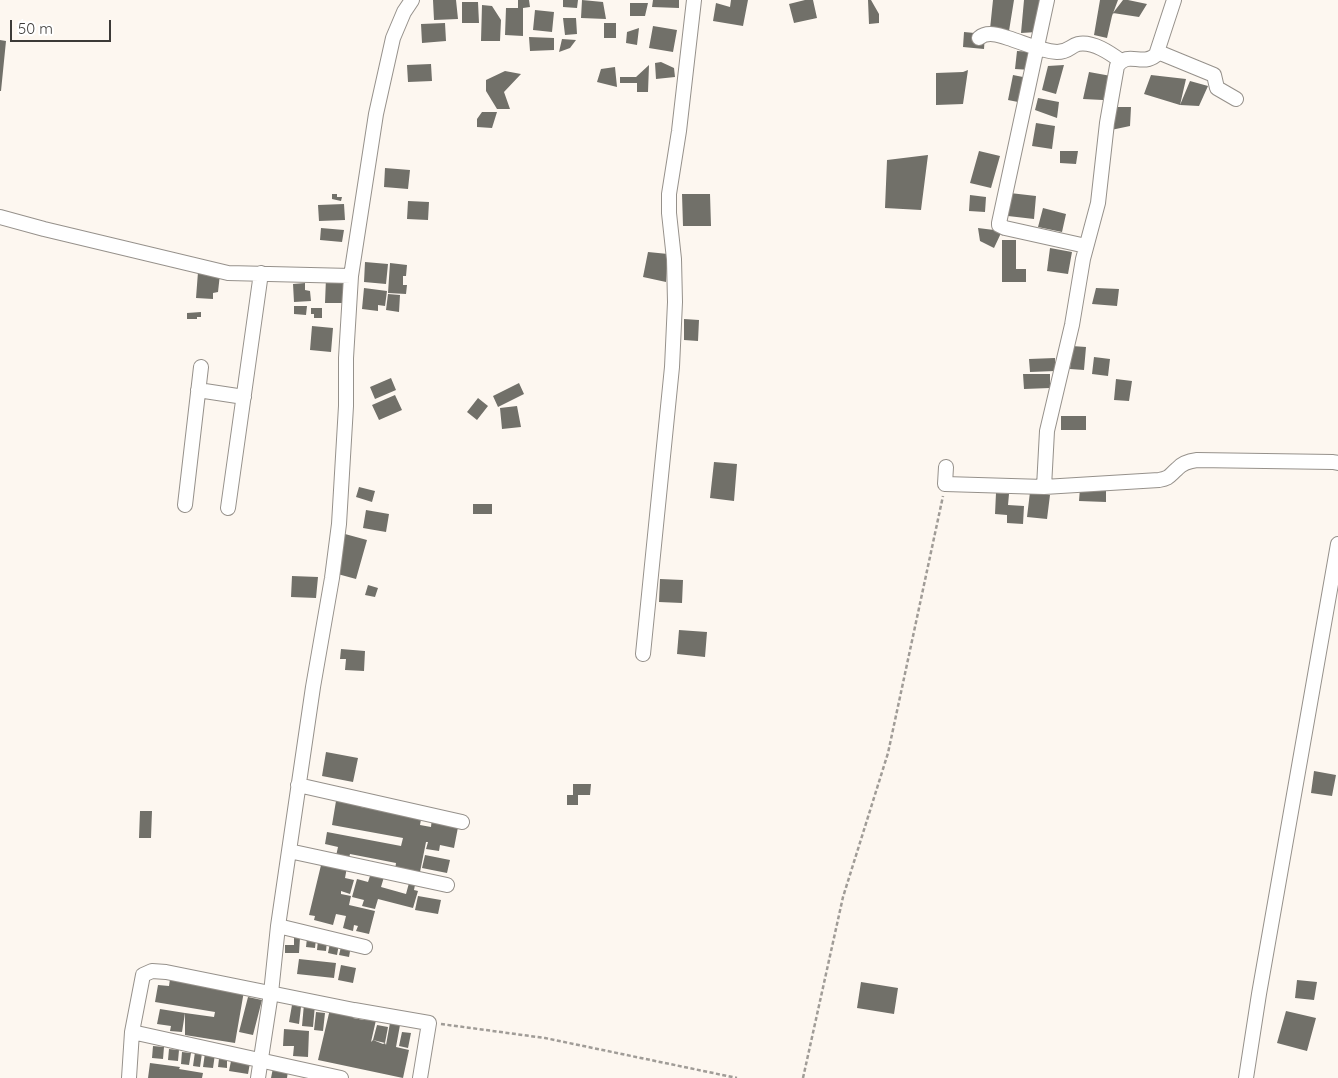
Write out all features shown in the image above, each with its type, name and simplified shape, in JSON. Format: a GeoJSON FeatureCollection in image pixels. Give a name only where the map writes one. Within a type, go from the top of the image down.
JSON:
{"type":"FeatureCollection","features":[{"type":"Feature","properties":{"kind":"street"},"geometry":{"type":"LineString","coordinates":[[258,1078],[262,1060],[278,926],[298,785],[339,524],[351,276],[376,114],[393,38],[404,12],[412,0]]}},
{"type":"Feature","properties":{"kind":"street"},"geometry":{"type":"LineString","coordinates":[[643,654],[672,367],[675,302],[669,194],[679,131],[694,0]]}},
{"type":"Feature","properties":{"kind":"street"},"geometry":{"type":"LineString","coordinates":[[1047,0],[999,225],[1005,228],[1086,246]]}},
{"type":"Feature","properties":{"kind":"street"},"geometry":{"type":"LineString","coordinates":[[1044,487],[1047,431],[1072,325],[1083,259],[1098,203],[1107,122],[1117,66],[1126,58],[1147,60],[1156,55],[1174,0]]}},
{"type":"Feature","properties":{"kind":"street"},"geometry":{"type":"LineString","coordinates":[[979,38],[982,35],[1001,35],[1037,48],[1058,52],[1070,50],[1080,44],[1086,44],[1109,53],[1121,61]]}},
{"type":"Feature","properties":{"kind":"street"},"geometry":{"type":"LineString","coordinates":[[1158,52],[1214,75],[1217,88],[1236,99]]}},
{"type":"Feature","properties":{"kind":"street"},"geometry":{"type":"LineString","coordinates":[[0,217],[228,273],[351,276]]}},
{"type":"Feature","properties":{"kind":"street"},"geometry":{"type":"LineString","coordinates":[[228,508],[261,273]]}},
{"type":"Feature","properties":{"kind":"street"},"geometry":{"type":"LineString","coordinates":[[185,505],[201,367]]}},
{"type":"Feature","properties":{"kind":"street"},"geometry":{"type":"LineString","coordinates":[[198,390],[244,397]]}},
{"type":"Feature","properties":{"kind":"street"},"geometry":{"type":"LineString","coordinates":[[946,467],[945,484],[1044,487],[1167,479],[1187,462],[1196,460],[1338,463]]}},
{"type":"Feature","properties":{"kind":"street"},"geometry":{"type":"LineString","coordinates":[[1246,1078],[1338,544]]}},
{"type":"Feature","properties":{"kind":"street"},"geometry":{"type":"LineString","coordinates":[[298,785],[462,822]]}},
{"type":"Feature","properties":{"kind":"street"},"geometry":{"type":"LineString","coordinates":[[289,851],[448,885]]}},
{"type":"Feature","properties":{"kind":"street"},"geometry":{"type":"LineString","coordinates":[[278,926],[365,947]]}},
{"type":"Feature","properties":{"kind":"street"},"geometry":{"type":"LineString","coordinates":[[129,1078],[132,1032],[144,975],[152,971],[166,972],[354,1010],[430,1023],[420,1078]]}},
{"type":"Feature","properties":{"kind":"street"},"geometry":{"type":"LineString","coordinates":[[132,1032],[341,1078]]}},
{"type":"Feature","properties":{"kind":"path"},"geometry":{"type":"LineString","coordinates":[[803,1078],[843,897],[888,753],[945,484]]}},
{"type":"Feature","properties":{"kind":"path"},"geometry":{"type":"LineString","coordinates":[[430,1023],[546,1038],[737,1078]]}},
{"type":"Feature","properties":{"kind":"building"},"geometry":{"type":"Polygon","coordinates":[[[433,0],[456,0],[458,19],[434,20],[433,0]]]}},
{"type":"Feature","properties":{"kind":"building"},"geometry":{"type":"Polygon","coordinates":[[[518,0],[529,0],[530,7],[523,8],[523,36],[505,35],[506,8],[518,8],[518,0]]]}},
{"type":"Feature","properties":{"kind":"building"},"geometry":{"type":"Polygon","coordinates":[[[563,0],[578,0],[577,8],[563,7],[563,0]]]}},
{"type":"Feature","properties":{"kind":"building"},"geometry":{"type":"Polygon","coordinates":[[[582,0],[603,2],[606,19],[581,18],[582,0]]]}},
{"type":"Feature","properties":{"kind":"building"},"geometry":{"type":"Polygon","coordinates":[[[653,0],[679,0],[679,8],[652,7],[653,0]]]}},
{"type":"Feature","properties":{"kind":"building"},"geometry":{"type":"Polygon","coordinates":[[[731,0],[748,0],[743,26],[713,21],[716,3],[730,7],[731,0]]]}},
{"type":"Feature","properties":{"kind":"building"},"geometry":{"type":"Polygon","coordinates":[[[813,0],[817,18],[794,23],[789,4],[813,0]]]}},
{"type":"Feature","properties":{"kind":"building"},"geometry":{"type":"Polygon","coordinates":[[[868,0],[871,0],[879,14],[879,23],[869,24],[868,0]]]}},
{"type":"Feature","properties":{"kind":"building"},"geometry":{"type":"Polygon","coordinates":[[[993,0],[1014,0],[1009,31],[990,29],[993,0]]]}},
{"type":"Feature","properties":{"kind":"building"},"geometry":{"type":"Polygon","coordinates":[[[1024,0],[1043,0],[1037,32],[1021,33],[1024,0]]]}},
{"type":"Feature","properties":{"kind":"building"},"geometry":{"type":"Polygon","coordinates":[[[1100,0],[1118,0],[1107,38],[1094,35],[1100,0]]]}},
{"type":"Feature","properties":{"kind":"building"},"geometry":{"type":"Polygon","coordinates":[[[1123,0],[1147,4],[1139,17],[1113,13],[1123,0]]]}},
{"type":"Feature","properties":{"kind":"building"},"geometry":{"type":"Polygon","coordinates":[[[462,2],[478,2],[479,23],[462,23],[462,2]]]}},
{"type":"Feature","properties":{"kind":"building"},"geometry":{"type":"Polygon","coordinates":[[[630,3],[648,3],[645,16],[630,16],[630,3]]]}},
{"type":"Feature","properties":{"kind":"building"},"geometry":{"type":"Polygon","coordinates":[[[482,5],[492,6],[501,20],[500,41],[481,41],[482,5]]]}},
{"type":"Feature","properties":{"kind":"building"},"geometry":{"type":"Polygon","coordinates":[[[535,10],[554,12],[552,32],[533,30],[535,10]]]}},
{"type":"Feature","properties":{"kind":"building"},"geometry":{"type":"Polygon","coordinates":[[[563,18],[576,18],[577,34],[565,35],[563,18]]]}},
{"type":"Feature","properties":{"kind":"building"},"geometry":{"type":"Polygon","coordinates":[[[445,23],[446,41],[422,43],[421,24],[445,23]]]}},
{"type":"Feature","properties":{"kind":"building"},"geometry":{"type":"Polygon","coordinates":[[[604,23],[616,23],[616,38],[604,38],[604,23]]]}},
{"type":"Feature","properties":{"kind":"building"},"geometry":{"type":"Polygon","coordinates":[[[653,26],[677,30],[673,52],[649,48],[653,26]]]}},
{"type":"Feature","properties":{"kind":"building"},"geometry":{"type":"Polygon","coordinates":[[[639,28],[637,45],[626,43],[627,32],[639,28]]]}},
{"type":"Feature","properties":{"kind":"building"},"geometry":{"type":"Polygon","coordinates":[[[964,32],[985,34],[984,49],[963,47],[964,32]]]}},
{"type":"Feature","properties":{"kind":"building"},"geometry":{"type":"Polygon","coordinates":[[[529,37],[554,38],[554,50],[530,51],[529,37]]]}},
{"type":"Feature","properties":{"kind":"building"},"geometry":{"type":"Polygon","coordinates":[[[562,39],[576,40],[570,48],[559,52],[562,39]]]}},
{"type":"Feature","properties":{"kind":"building"},"geometry":{"type":"Polygon","coordinates":[[[0,40],[6,41],[1,91],[0,91],[0,40]]]}},
{"type":"Feature","properties":{"kind":"building"},"geometry":{"type":"Polygon","coordinates":[[[1017,51],[1033,52],[1031,70],[1015,69],[1017,51]]]}},
{"type":"Feature","properties":{"kind":"building"},"geometry":{"type":"Polygon","coordinates":[[[661,62],[674,68],[675,77],[656,79],[655,63],[661,62]]]}},
{"type":"Feature","properties":{"kind":"building"},"geometry":{"type":"Polygon","coordinates":[[[431,64],[432,81],[408,82],[407,65],[431,64]]]}},
{"type":"Feature","properties":{"kind":"building"},"geometry":{"type":"Polygon","coordinates":[[[649,65],[648,92],[637,92],[637,83],[620,83],[620,77],[636,77],[649,65]]]}},
{"type":"Feature","properties":{"kind":"building"},"geometry":{"type":"Polygon","coordinates":[[[1064,65],[1056,94],[1042,90],[1048,66],[1064,65]]]}},
{"type":"Feature","properties":{"kind":"building"},"geometry":{"type":"Polygon","coordinates":[[[615,67],[617,87],[597,82],[601,69],[615,67]]]}},
{"type":"Feature","properties":{"kind":"building"},"geometry":{"type":"Polygon","coordinates":[[[968,70],[963,104],[936,105],[936,73],[963,72],[968,70]]]}},
{"type":"Feature","properties":{"kind":"building"},"geometry":{"type":"Polygon","coordinates":[[[505,71],[521,74],[504,92],[510,109],[497,109],[486,91],[486,80],[505,71]]]}},
{"type":"Feature","properties":{"kind":"building"},"geometry":{"type":"Polygon","coordinates":[[[1089,72],[1111,76],[1103,100],[1083,99],[1089,72]]]}},
{"type":"Feature","properties":{"kind":"building"},"geometry":{"type":"Polygon","coordinates":[[[1013,75],[1028,78],[1023,103],[1008,100],[1013,75]]]}},
{"type":"Feature","properties":{"kind":"building"},"geometry":{"type":"Polygon","coordinates":[[[1151,75],[1186,79],[1180,105],[1144,94],[1151,75]]]}},
{"type":"Feature","properties":{"kind":"building"},"geometry":{"type":"Polygon","coordinates":[[[1190,81],[1208,86],[1199,106],[1180,105],[1190,81]]]}},
{"type":"Feature","properties":{"kind":"building"},"geometry":{"type":"Polygon","coordinates":[[[1038,98],[1059,102],[1057,118],[1035,110],[1038,98]]]}},
{"type":"Feature","properties":{"kind":"building"},"geometry":{"type":"Polygon","coordinates":[[[1115,107],[1131,107],[1130,126],[1111,130],[1115,107]]]}},
{"type":"Feature","properties":{"kind":"building"},"geometry":{"type":"Polygon","coordinates":[[[482,112],[497,112],[492,128],[477,127],[477,119],[482,112]]]}},
{"type":"Feature","properties":{"kind":"building"},"geometry":{"type":"Polygon","coordinates":[[[1036,123],[1055,126],[1052,149],[1032,146],[1036,123]]]}},
{"type":"Feature","properties":{"kind":"building"},"geometry":{"type":"Polygon","coordinates":[[[979,151],[1000,156],[991,188],[970,183],[979,151]]]}},
{"type":"Feature","properties":{"kind":"building"},"geometry":{"type":"Polygon","coordinates":[[[1060,151],[1078,151],[1076,164],[1060,163],[1060,151]]]}},
{"type":"Feature","properties":{"kind":"building"},"geometry":{"type":"Polygon","coordinates":[[[928,155],[921,210],[885,208],[887,160],[928,155]]]}},
{"type":"Feature","properties":{"kind":"building"},"geometry":{"type":"Polygon","coordinates":[[[385,168],[410,170],[408,189],[384,187],[385,168]]]}},
{"type":"Feature","properties":{"kind":"building"},"geometry":{"type":"Polygon","coordinates":[[[1010,193],[1036,196],[1034,219],[1008,216],[1010,193]]]}},
{"type":"Feature","properties":{"kind":"building"},"geometry":{"type":"Polygon","coordinates":[[[332,194],[342,197],[341,201],[332,199],[332,194]]]}},
{"type":"Feature","properties":{"kind":"building"},"geometry":{"type":"Polygon","coordinates":[[[682,194],[710,194],[711,226],[683,226],[682,194]]]}},
{"type":"Feature","properties":{"kind":"building"},"geometry":{"type":"Polygon","coordinates":[[[970,195],[986,197],[985,212],[969,211],[970,195]]]}},
{"type":"Feature","properties":{"kind":"building"},"geometry":{"type":"Polygon","coordinates":[[[408,201],[429,202],[428,220],[407,219],[408,201]]]}},
{"type":"Feature","properties":{"kind":"building"},"geometry":{"type":"Polygon","coordinates":[[[344,204],[345,220],[319,221],[318,205],[344,204]]]}},
{"type":"Feature","properties":{"kind":"building"},"geometry":{"type":"Polygon","coordinates":[[[1043,208],[1066,214],[1062,232],[1038,227],[1043,208]]]}},
{"type":"Feature","properties":{"kind":"building"},"geometry":{"type":"Polygon","coordinates":[[[321,228],[344,230],[342,242],[320,240],[321,228]]]}},
{"type":"Feature","properties":{"kind":"building"},"geometry":{"type":"Polygon","coordinates":[[[978,228],[1002,231],[994,248],[980,241],[978,228]]]}},
{"type":"Feature","properties":{"kind":"building"},"geometry":{"type":"Polygon","coordinates":[[[1002,240],[1016,240],[1016,269],[1026,269],[1026,282],[1002,282],[1002,240]]]}},
{"type":"Feature","properties":{"kind":"building"},"geometry":{"type":"Polygon","coordinates":[[[1050,248],[1072,252],[1068,274],[1047,271],[1050,248]]]}},
{"type":"Feature","properties":{"kind":"building"},"geometry":{"type":"Polygon","coordinates":[[[648,252],[668,254],[666,282],[643,277],[648,252]]]}},
{"type":"Feature","properties":{"kind":"building"},"geometry":{"type":"Polygon","coordinates":[[[365,262],[388,264],[386,284],[364,282],[365,262]]]}},
{"type":"Feature","properties":{"kind":"building"},"geometry":{"type":"Polygon","coordinates":[[[390,263],[407,265],[406,276],[403,276],[403,285],[407,285],[406,294],[388,293],[390,263]]]}},
{"type":"Feature","properties":{"kind":"building"},"geometry":{"type":"Polygon","coordinates":[[[198,272],[220,274],[218,292],[213,293],[213,299],[196,298],[198,272]]]}},
{"type":"Feature","properties":{"kind":"building"},"geometry":{"type":"Polygon","coordinates":[[[326,278],[345,278],[344,303],[325,303],[326,278]]]}},
{"type":"Feature","properties":{"kind":"building"},"geometry":{"type":"Polygon","coordinates":[[[305,283],[305,290],[310,291],[311,301],[294,302],[293,284],[305,283]]]}},
{"type":"Feature","properties":{"kind":"building"},"geometry":{"type":"Polygon","coordinates":[[[364,288],[387,291],[385,306],[378,305],[378,311],[362,309],[364,288]]]}},
{"type":"Feature","properties":{"kind":"building"},"geometry":{"type":"Polygon","coordinates":[[[1096,288],[1119,289],[1117,306],[1092,304],[1096,288]]]}},
{"type":"Feature","properties":{"kind":"building"},"geometry":{"type":"Polygon","coordinates":[[[388,294],[400,295],[399,312],[386,310],[388,294]]]}},
{"type":"Feature","properties":{"kind":"building"},"geometry":{"type":"Polygon","coordinates":[[[294,306],[307,306],[306,315],[294,314],[294,306]]]}},
{"type":"Feature","properties":{"kind":"building"},"geometry":{"type":"Polygon","coordinates":[[[311,308],[322,308],[322,318],[314,318],[314,314],[311,314],[311,308]]]}},
{"type":"Feature","properties":{"kind":"building"},"geometry":{"type":"Polygon","coordinates":[[[201,312],[201,317],[197,317],[197,319],[187,319],[187,313],[201,312]]]}},
{"type":"Feature","properties":{"kind":"building"},"geometry":{"type":"Polygon","coordinates":[[[684,319],[699,320],[698,341],[684,340],[684,319]]]}},
{"type":"Feature","properties":{"kind":"building"},"geometry":{"type":"Polygon","coordinates":[[[312,326],[333,328],[331,352],[310,350],[312,326]]]}},
{"type":"Feature","properties":{"kind":"building"},"geometry":{"type":"Polygon","coordinates":[[[1072,346],[1086,347],[1084,370],[1070,369],[1072,346]]]}},
{"type":"Feature","properties":{"kind":"building"},"geometry":{"type":"Polygon","coordinates":[[[1094,357],[1110,359],[1108,376],[1092,374],[1094,357]]]}},
{"type":"Feature","properties":{"kind":"building"},"geometry":{"type":"Polygon","coordinates":[[[1055,358],[1055,371],[1030,372],[1029,359],[1055,358]]]}},
{"type":"Feature","properties":{"kind":"building"},"geometry":{"type":"Polygon","coordinates":[[[1023,374],[1050,374],[1050,388],[1024,389],[1023,374]]]}},
{"type":"Feature","properties":{"kind":"building"},"geometry":{"type":"Polygon","coordinates":[[[391,378],[396,390],[375,399],[370,387],[391,378]]]}},
{"type":"Feature","properties":{"kind":"building"},"geometry":{"type":"Polygon","coordinates":[[[1116,379],[1132,381],[1129,401],[1114,400],[1116,379]]]}},
{"type":"Feature","properties":{"kind":"building"},"geometry":{"type":"Polygon","coordinates":[[[519,383],[524,394],[498,407],[493,396],[519,383]]]}},
{"type":"Feature","properties":{"kind":"building"},"geometry":{"type":"Polygon","coordinates":[[[395,395],[402,410],[379,420],[372,405],[395,395]]]}},
{"type":"Feature","properties":{"kind":"building"},"geometry":{"type":"Polygon","coordinates":[[[478,398],[488,406],[477,420],[467,412],[478,398]]]}},
{"type":"Feature","properties":{"kind":"building"},"geometry":{"type":"Polygon","coordinates":[[[517,406],[521,427],[502,429],[500,408],[517,406]]]}},
{"type":"Feature","properties":{"kind":"building"},"geometry":{"type":"Polygon","coordinates":[[[1061,416],[1086,416],[1086,430],[1061,430],[1061,416]]]}},
{"type":"Feature","properties":{"kind":"building"},"geometry":{"type":"Polygon","coordinates":[[[714,462],[737,464],[734,501],[710,498],[714,462]]]}},
{"type":"Feature","properties":{"kind":"building"},"geometry":{"type":"Polygon","coordinates":[[[359,487],[375,491],[372,502],[356,497],[359,487]]]}},
{"type":"Feature","properties":{"kind":"building"},"geometry":{"type":"Polygon","coordinates":[[[1080,488],[1106,488],[1106,502],[1079,501],[1080,488]]]}},
{"type":"Feature","properties":{"kind":"building"},"geometry":{"type":"Polygon","coordinates":[[[1030,492],[1050,495],[1047,519],[1027,517],[1030,492]]]}},
{"type":"Feature","properties":{"kind":"building"},"geometry":{"type":"Polygon","coordinates":[[[996,493],[1009,494],[1008,505],[1024,506],[1023,524],[1007,523],[1007,515],[995,514],[996,493]]]}},
{"type":"Feature","properties":{"kind":"building"},"geometry":{"type":"Polygon","coordinates":[[[473,504],[492,504],[492,514],[473,514],[473,504]]]}},
{"type":"Feature","properties":{"kind":"building"},"geometry":{"type":"Polygon","coordinates":[[[366,510],[389,514],[386,532],[363,528],[366,510]]]}},
{"type":"Feature","properties":{"kind":"building"},"geometry":{"type":"Polygon","coordinates":[[[345,534],[367,540],[356,579],[334,573],[345,534]]]}},
{"type":"Feature","properties":{"kind":"building"},"geometry":{"type":"Polygon","coordinates":[[[292,576],[318,577],[316,598],[291,597],[292,576]]]}},
{"type":"Feature","properties":{"kind":"building"},"geometry":{"type":"Polygon","coordinates":[[[660,579],[683,580],[682,603],[659,602],[660,579]]]}},
{"type":"Feature","properties":{"kind":"building"},"geometry":{"type":"Polygon","coordinates":[[[368,585],[378,588],[375,597],[365,595],[368,585]]]}},
{"type":"Feature","properties":{"kind":"building"},"geometry":{"type":"Polygon","coordinates":[[[679,630],[707,632],[705,657],[677,654],[679,630]]]}},
{"type":"Feature","properties":{"kind":"building"},"geometry":{"type":"Polygon","coordinates":[[[341,649],[365,651],[364,671],[345,670],[346,659],[340,659],[341,649]]]}},
{"type":"Feature","properties":{"kind":"building"},"geometry":{"type":"Polygon","coordinates":[[[326,752],[358,758],[353,782],[322,776],[326,752]]]}},
{"type":"Feature","properties":{"kind":"building"},"geometry":{"type":"Polygon","coordinates":[[[1314,771],[1336,775],[1332,796],[1311,793],[1314,771]]]}},
{"type":"Feature","properties":{"kind":"building"},"geometry":{"type":"Polygon","coordinates":[[[573,784],[591,784],[590,795],[578,795],[578,805],[567,805],[567,795],[573,795],[573,784]]]}},
{"type":"Feature","properties":{"kind":"building"},"geometry":{"type":"Polygon","coordinates":[[[362,800],[361,807],[366,808],[367,803],[422,814],[420,825],[431,827],[432,817],[459,822],[454,848],[440,845],[439,851],[426,849],[428,842],[426,842],[420,872],[407,869],[395,870],[396,863],[350,854],[349,858],[336,856],[338,847],[325,844],[327,832],[401,846],[403,838],[332,825],[336,801],[362,800]]]}},
{"type":"Feature","properties":{"kind":"building"},"geometry":{"type":"Polygon","coordinates":[[[140,811],[152,811],[151,838],[139,838],[140,811]]]}},
{"type":"Feature","properties":{"kind":"building"},"geometry":{"type":"Polygon","coordinates":[[[425,855],[450,860],[447,873],[422,868],[425,855]]]}},
{"type":"Feature","properties":{"kind":"building"},"geometry":{"type":"Polygon","coordinates":[[[322,861],[347,867],[345,878],[354,880],[350,894],[341,891],[341,894],[351,896],[349,905],[375,911],[369,934],[356,931],[358,926],[354,925],[353,931],[343,928],[346,916],[336,914],[333,925],[314,920],[315,916],[309,915],[322,861]]]}},
{"type":"Feature","properties":{"kind":"building"},"geometry":{"type":"Polygon","coordinates":[[[371,873],[384,877],[381,887],[406,894],[409,883],[415,885],[414,890],[418,891],[413,908],[378,899],[375,909],[362,906],[364,900],[352,897],[357,879],[368,882],[371,873]]]}},
{"type":"Feature","properties":{"kind":"building"},"geometry":{"type":"Polygon","coordinates":[[[418,896],[441,900],[438,914],[415,910],[418,896]]]}},
{"type":"Feature","properties":{"kind":"building"},"geometry":{"type":"Polygon","coordinates":[[[294,938],[300,938],[299,953],[285,953],[285,945],[294,945],[294,938]]]}},
{"type":"Feature","properties":{"kind":"building"},"geometry":{"type":"Polygon","coordinates":[[[307,938],[316,939],[315,948],[306,947],[307,938]]]}},
{"type":"Feature","properties":{"kind":"building"},"geometry":{"type":"Polygon","coordinates":[[[318,940],[327,941],[326,951],[317,950],[318,940]]]}},
{"type":"Feature","properties":{"kind":"building"},"geometry":{"type":"Polygon","coordinates":[[[330,943],[339,944],[337,955],[328,953],[330,943]]]}},
{"type":"Feature","properties":{"kind":"building"},"geometry":{"type":"Polygon","coordinates":[[[342,943],[351,946],[349,957],[339,955],[342,943]]]}},
{"type":"Feature","properties":{"kind":"building"},"geometry":{"type":"Polygon","coordinates":[[[299,959],[336,963],[334,978],[297,974],[299,959]]]}},
{"type":"Feature","properties":{"kind":"building"},"geometry":{"type":"Polygon","coordinates":[[[341,965],[356,968],[353,983],[338,980],[341,965]]]}},
{"type":"Feature","properties":{"kind":"building"},"geometry":{"type":"Polygon","coordinates":[[[170,979],[244,991],[235,1043],[185,1035],[185,1013],[214,1017],[215,1012],[155,1002],[158,985],[169,986],[170,979]]]}},
{"type":"Feature","properties":{"kind":"building"},"geometry":{"type":"Polygon","coordinates":[[[1297,980],[1317,982],[1314,1000],[1295,998],[1297,980]]]}},
{"type":"Feature","properties":{"kind":"building"},"geometry":{"type":"Polygon","coordinates":[[[861,982],[898,988],[894,1014],[857,1008],[861,982]]]}},
{"type":"Feature","properties":{"kind":"building"},"geometry":{"type":"Polygon","coordinates":[[[248,997],[262,1000],[253,1035],[239,1032],[248,997]]]}},
{"type":"Feature","properties":{"kind":"building"},"geometry":{"type":"Polygon","coordinates":[[[304,1004],[315,1005],[313,1027],[302,1026],[304,1004]]]}},
{"type":"Feature","properties":{"kind":"building"},"geometry":{"type":"Polygon","coordinates":[[[292,1005],[301,1007],[299,1024],[289,1022],[292,1005]]]}},
{"type":"Feature","properties":{"kind":"building"},"geometry":{"type":"Polygon","coordinates":[[[160,1009],[185,1013],[182,1032],[170,1031],[171,1026],[157,1024],[160,1009]]]}},
{"type":"Feature","properties":{"kind":"building"},"geometry":{"type":"Polygon","coordinates":[[[330,1009],[353,1014],[353,1018],[364,1020],[364,1017],[376,1020],[371,1042],[373,1040],[385,1043],[386,1045],[390,1023],[400,1025],[396,1047],[409,1050],[403,1078],[318,1060],[330,1009]]]}},
{"type":"Feature","properties":{"kind":"building"},"geometry":{"type":"Polygon","coordinates":[[[1286,1011],[1316,1018],[1307,1051],[1277,1043],[1286,1011]]]}},
{"type":"Feature","properties":{"kind":"building"},"geometry":{"type":"Polygon","coordinates":[[[316,1012],[325,1013],[323,1031],[314,1030],[316,1012]]]}},
{"type":"Feature","properties":{"kind":"building"},"geometry":{"type":"Polygon","coordinates":[[[377,1025],[388,1027],[385,1043],[373,1040],[377,1025]]]}},
{"type":"Feature","properties":{"kind":"building"},"geometry":{"type":"Polygon","coordinates":[[[284,1029],[309,1031],[308,1057],[293,1056],[294,1046],[283,1046],[284,1029]]]}},
{"type":"Feature","properties":{"kind":"building"},"geometry":{"type":"Polygon","coordinates":[[[402,1032],[411,1033],[408,1048],[399,1046],[402,1032]]]}},
{"type":"Feature","properties":{"kind":"building"},"geometry":{"type":"Polygon","coordinates":[[[153,1046],[164,1047],[163,1059],[152,1058],[153,1046]]]}},
{"type":"Feature","properties":{"kind":"building"},"geometry":{"type":"Polygon","coordinates":[[[169,1049],[179,1050],[178,1061],[168,1060],[169,1049]]]}},
{"type":"Feature","properties":{"kind":"building"},"geometry":{"type":"Polygon","coordinates":[[[182,1052],[191,1053],[189,1065],[181,1064],[182,1052]]]}},
{"type":"Feature","properties":{"kind":"building"},"geometry":{"type":"Polygon","coordinates":[[[195,1052],[202,1053],[200,1067],[193,1066],[195,1052]]]}},
{"type":"Feature","properties":{"kind":"building"},"geometry":{"type":"Polygon","coordinates":[[[205,1053],[215,1054],[213,1068],[203,1067],[205,1053]]]}},
{"type":"Feature","properties":{"kind":"building"},"geometry":{"type":"Polygon","coordinates":[[[219,1059],[227,1059],[227,1068],[218,1067],[219,1059]]]}},
{"type":"Feature","properties":{"kind":"building"},"geometry":{"type":"Polygon","coordinates":[[[231,1061],[250,1063],[248,1074],[229,1071],[231,1061]]]}},
{"type":"Feature","properties":{"kind":"building"},"geometry":{"type":"Polygon","coordinates":[[[150,1063],[180,1067],[179,1069],[203,1073],[202,1078],[148,1078],[150,1063]]]}},
{"type":"Feature","properties":{"kind":"building"},"geometry":{"type":"Polygon","coordinates":[[[273,1068],[288,1071],[287,1078],[271,1078],[273,1068]]]}}]}
